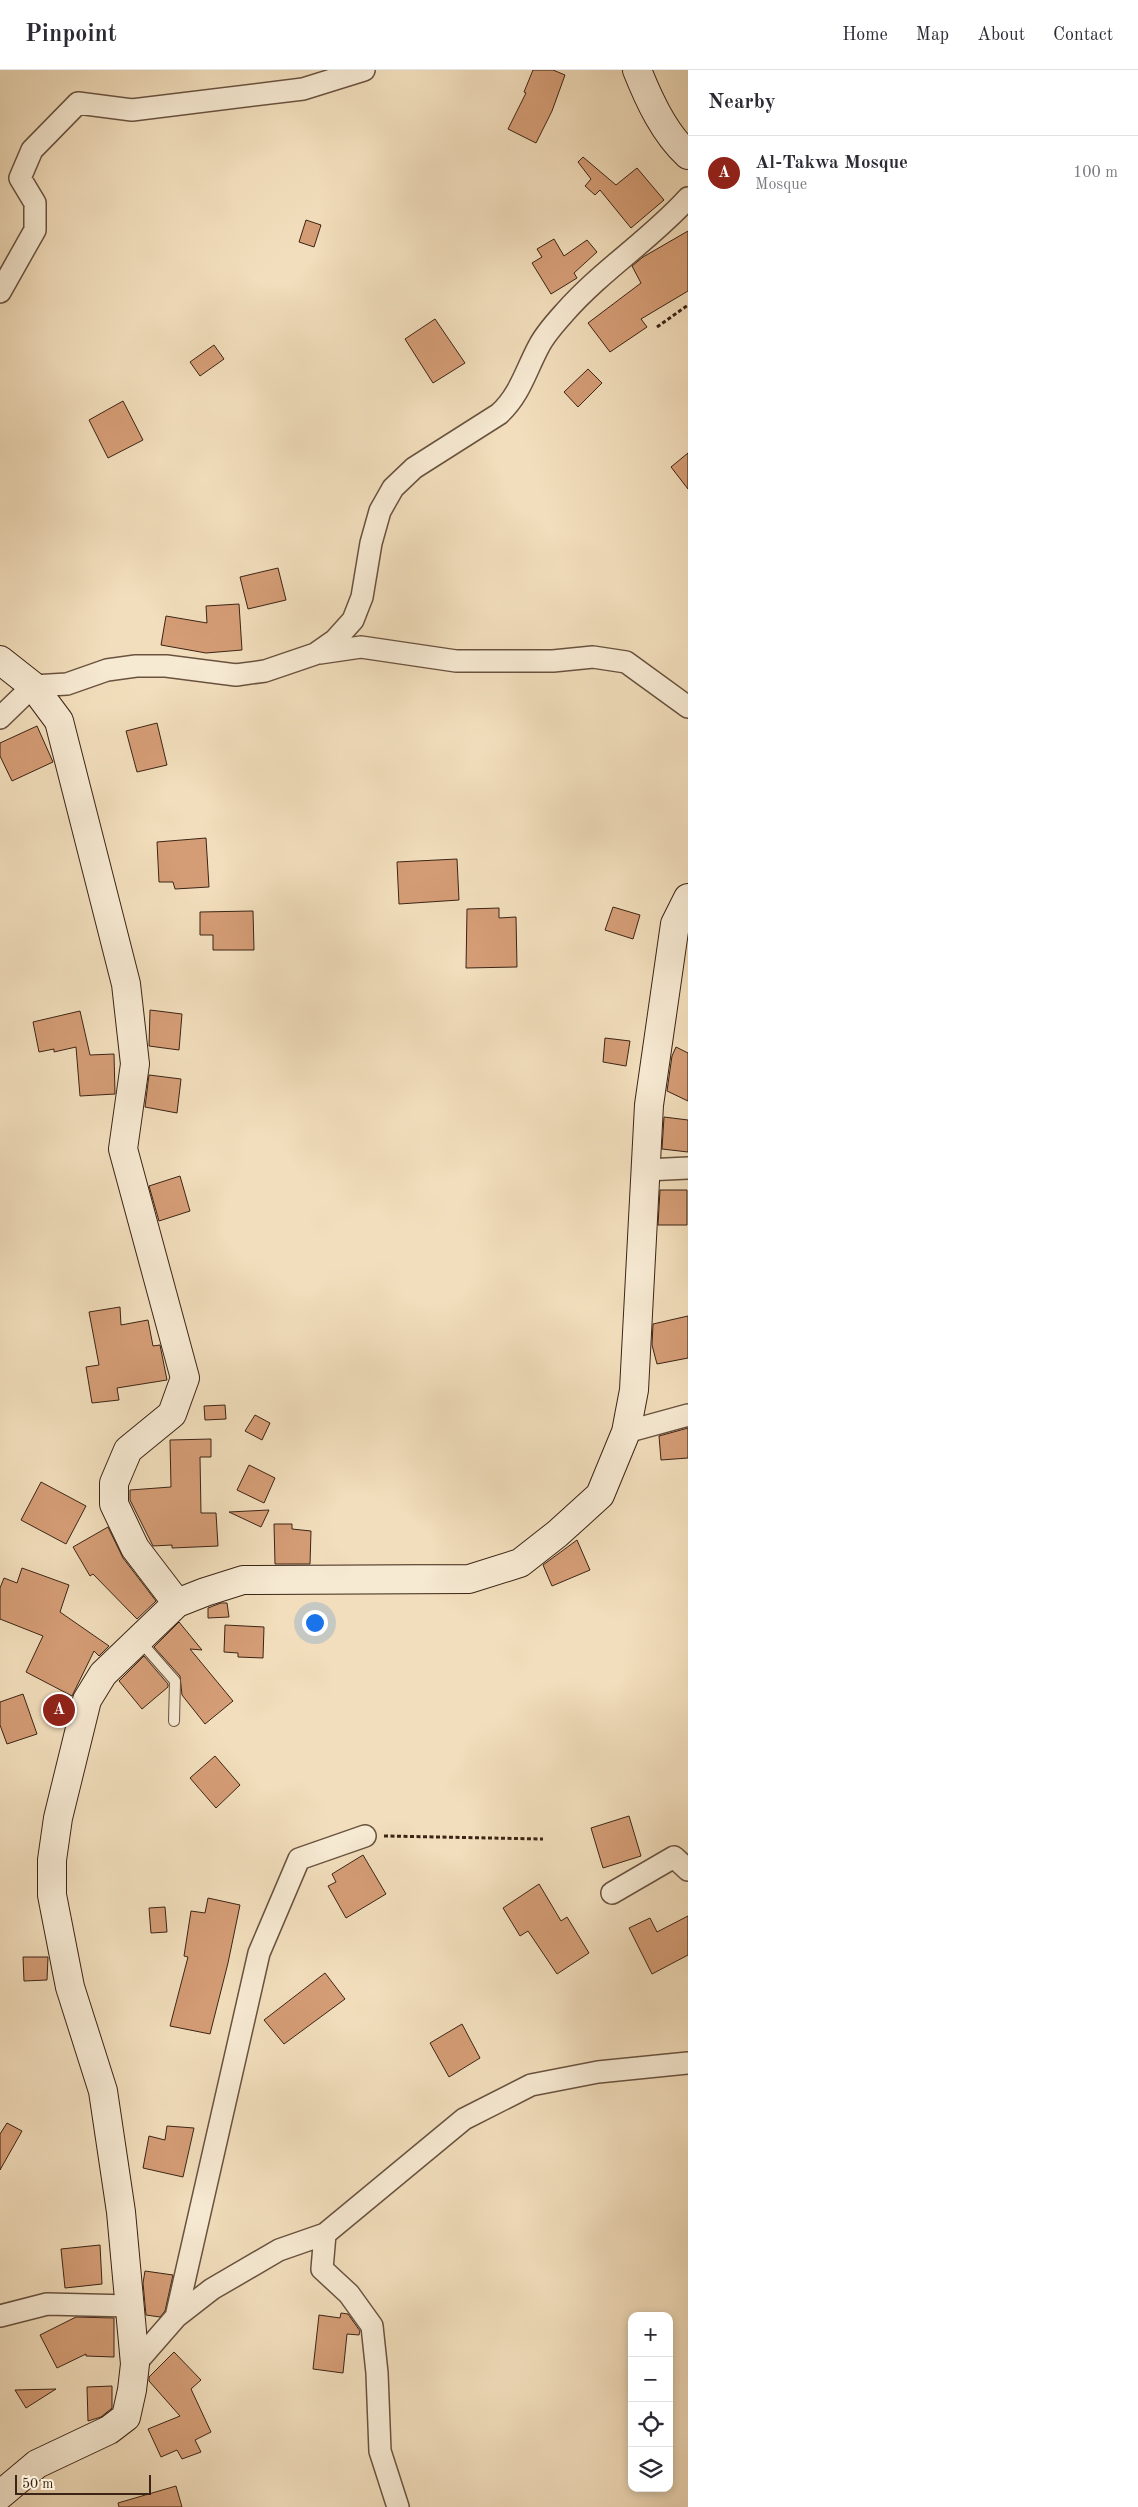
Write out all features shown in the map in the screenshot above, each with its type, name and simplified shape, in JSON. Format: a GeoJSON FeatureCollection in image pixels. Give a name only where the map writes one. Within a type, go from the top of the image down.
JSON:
{"type":"FeatureCollection","features":[{"type":"Feature","properties":{"kind":"street"},"geometry":{"type":"LineString","coordinates":[[0,292],[35,230],[35,203],[20,178],[32,150],[78,102],[132,110],[303,89],[364,70]]}},
{"type":"Feature","properties":{"kind":"street"},"geometry":{"type":"LineString","coordinates":[[637,70],[649,98],[664,123],[688,155]]}},
{"type":"Feature","properties":{"kind":"street"},"geometry":{"type":"LineString","coordinates":[[654,70],[662,91],[679,116],[688,124]]}},
{"type":"Feature","properties":{"kind":"street"},"geometry":{"type":"LineString","coordinates":[[315,654],[336,640],[353,620],[362,597],[371,543],[380,511],[393,488],[414,468],[510,405],[520,389],[540,344],[564,313],[595,280],[671,217],[688,198]]}},
{"type":"Feature","properties":{"kind":"street"},"geometry":{"type":"LineString","coordinates":[[0,718],[32,686],[67,684],[107,670],[136,666],[166,666],[236,675],[265,671],[315,654],[361,647],[456,661],[553,661],[593,657],[626,662],[688,707]]}},
{"type":"Feature","properties":{"kind":"street"},"geometry":{"type":"LineString","coordinates":[[0,660],[32,686],[59,721],[126,984],[135,1064],[123,1149],[185,1378],[172,1414],[128,1450],[114,1483],[114,1504],[135,1548],[177,1603]]}},
{"type":"Feature","properties":{"kind":"street"},"geometry":{"type":"LineString","coordinates":[[0,2495],[38,2464],[109,2430],[126,2417],[135,2364],[121,2212],[103,2091],[70,1987],[52,1895],[52,1868],[58,1818],[87,1700],[103,1674],[177,1603],[243,1580],[469,1579],[520,1563],[557,1534],[600,1495],[626,1432],[634,1390],[649,1105],[675,924],[688,898]]}},
{"type":"Feature","properties":{"kind":"street"},"geometry":{"type":"LineString","coordinates":[[646,1170],[688,1168]]}},
{"type":"Feature","properties":{"kind":"street"},"geometry":{"type":"LineString","coordinates":[[626,1432],[688,1415]]}},
{"type":"Feature","properties":{"kind":"street"},"geometry":{"type":"LineString","coordinates":[[176,2316],[259,1953],[298,1859],[366,1836]]}},
{"type":"Feature","properties":{"kind":"street"},"geometry":{"type":"LineString","coordinates":[[612,1893],[674,1857],[688,1870]]}},
{"type":"Feature","properties":{"kind":"street"},"geometry":{"type":"LineString","coordinates":[[135,2364],[176,2316],[212,2289],[279,2250],[325,2234],[464,2119],[531,2085],[598,2072],[688,2063]]}},
{"type":"Feature","properties":{"kind":"street"},"geometry":{"type":"LineString","coordinates":[[325,2234],[322,2269],[349,2294],[372,2326],[377,2373],[380,2451],[398,2507]]}},
{"type":"Feature","properties":{"kind":"street"},"geometry":{"type":"LineString","coordinates":[[0,2316],[48,2304],[130,2306]]}},
{"type":"Feature","properties":{"kind":"lane"},"geometry":{"type":"LineString","coordinates":[[139,1640],[175,1681],[174,1721]]}},
{"type":"Feature","properties":{"kind":"path"},"geometry":{"type":"LineString","coordinates":[[657,327],[688,305]]}},
{"type":"Feature","properties":{"kind":"path"},"geometry":{"type":"LineString","coordinates":[[366,1836],[543,1839]]}},
{"type":"Feature","properties":{"kind":"building"},"geometry":{"type":"Polygon","coordinates":[[[533,70],[553,70],[565,75],[552,111],[536,143],[508,129],[526,93],[524,92],[533,70]]]}},
{"type":"Feature","properties":{"kind":"building"},"geometry":{"type":"Polygon","coordinates":[[[583,157],[616,185],[637,168],[664,200],[631,228],[600,190],[595,195],[585,186],[591,179],[578,162],[583,157]]]}},
{"type":"Feature","properties":{"kind":"building"},"geometry":{"type":"Polygon","coordinates":[[[306,220],[321,225],[314,247],[299,242],[306,220]]]}},
{"type":"Feature","properties":{"kind":"building"},"geometry":{"type":"Polygon","coordinates":[[[688,231],[688,291],[641,319],[647,327],[610,352],[588,323],[641,283],[632,266],[643,257],[688,231]]]}},
{"type":"Feature","properties":{"kind":"building"},"geometry":{"type":"Polygon","coordinates":[[[554,239],[564,256],[587,240],[597,252],[574,273],[577,278],[551,294],[532,263],[542,257],[537,249],[554,239]]]}},
{"type":"Feature","properties":{"kind":"building"},"geometry":{"type":"Polygon","coordinates":[[[435,319],[465,363],[433,383],[405,339],[435,319]]]}},
{"type":"Feature","properties":{"kind":"building"},"geometry":{"type":"Polygon","coordinates":[[[214,345],[224,359],[200,376],[190,362],[214,345]]]}},
{"type":"Feature","properties":{"kind":"building"},"geometry":{"type":"Polygon","coordinates":[[[588,369],[602,383],[578,407],[564,392],[588,369]]]}},
{"type":"Feature","properties":{"kind":"building"},"geometry":{"type":"Polygon","coordinates":[[[123,401],[143,440],[108,458],[89,420],[123,401]]]}},
{"type":"Feature","properties":{"kind":"building"},"geometry":{"type":"Polygon","coordinates":[[[688,453],[688,489],[671,467],[688,453]]]}},
{"type":"Feature","properties":{"kind":"building"},"geometry":{"type":"Polygon","coordinates":[[[278,568],[286,600],[248,609],[240,577],[278,568]]]}},
{"type":"Feature","properties":{"kind":"building"},"geometry":{"type":"Polygon","coordinates":[[[239,604],[242,650],[206,653],[161,645],[166,616],[207,623],[206,606],[239,604]]]}},
{"type":"Feature","properties":{"kind":"building"},"geometry":{"type":"Polygon","coordinates":[[[157,723],[167,765],[137,772],[126,731],[157,723]]]}},
{"type":"Feature","properties":{"kind":"building"},"geometry":{"type":"Polygon","coordinates":[[[37,726],[53,762],[12,781],[0,756],[0,743],[37,726]]]}},
{"type":"Feature","properties":{"kind":"building"},"geometry":{"type":"Polygon","coordinates":[[[206,838],[209,887],[175,889],[173,882],[159,882],[157,842],[206,838]]]}},
{"type":"Feature","properties":{"kind":"building"},"geometry":{"type":"Polygon","coordinates":[[[457,859],[459,900],[399,904],[397,862],[457,859]]]}},
{"type":"Feature","properties":{"kind":"building"},"geometry":{"type":"Polygon","coordinates":[[[613,907],[640,915],[633,939],[605,930],[613,907]]]}},
{"type":"Feature","properties":{"kind":"building"},"geometry":{"type":"Polygon","coordinates":[[[499,908],[499,918],[516,917],[517,967],[466,968],[467,909],[499,908]]]}},
{"type":"Feature","properties":{"kind":"building"},"geometry":{"type":"Polygon","coordinates":[[[253,911],[254,950],[213,950],[213,935],[200,935],[200,912],[253,911]]]}},
{"type":"Feature","properties":{"kind":"building"},"geometry":{"type":"Polygon","coordinates":[[[150,1010],[182,1014],[179,1050],[149,1046],[150,1010]]]}},
{"type":"Feature","properties":{"kind":"building"},"geometry":{"type":"Polygon","coordinates":[[[80,1011],[90,1055],[114,1054],[115,1094],[80,1096],[76,1047],[54,1052],[54,1049],[39,1052],[33,1022],[80,1011]]]}},
{"type":"Feature","properties":{"kind":"building"},"geometry":{"type":"Polygon","coordinates":[[[605,1038],[630,1041],[626,1066],[603,1062],[605,1038]]]}},
{"type":"Feature","properties":{"kind":"building"},"geometry":{"type":"Polygon","coordinates":[[[676,1047],[688,1053],[688,1101],[667,1091],[672,1056],[676,1047]]]}},
{"type":"Feature","properties":{"kind":"building"},"geometry":{"type":"Polygon","coordinates":[[[149,1075],[181,1079],[177,1113],[145,1107],[149,1075]]]}},
{"type":"Feature","properties":{"kind":"building"},"geometry":{"type":"Polygon","coordinates":[[[664,1117],[688,1120],[688,1152],[662,1149],[664,1117]]]}},
{"type":"Feature","properties":{"kind":"building"},"geometry":{"type":"Polygon","coordinates":[[[180,1176],[190,1211],[159,1221],[149,1186],[180,1176]]]}},
{"type":"Feature","properties":{"kind":"building"},"geometry":{"type":"Polygon","coordinates":[[[660,1190],[687,1190],[687,1225],[658,1225],[660,1190]]]}},
{"type":"Feature","properties":{"kind":"building"},"geometry":{"type":"Polygon","coordinates":[[[120,1307],[121,1325],[148,1320],[153,1346],[160,1345],[167,1380],[117,1388],[119,1400],[92,1403],[86,1367],[99,1365],[89,1312],[120,1307]]]}},
{"type":"Feature","properties":{"kind":"building"},"geometry":{"type":"Polygon","coordinates":[[[688,1316],[688,1358],[657,1364],[652,1345],[653,1324],[688,1316]]]}},
{"type":"Feature","properties":{"kind":"building"},"geometry":{"type":"Polygon","coordinates":[[[225,1405],[226,1419],[205,1420],[204,1406],[225,1405]]]}},
{"type":"Feature","properties":{"kind":"building"},"geometry":{"type":"Polygon","coordinates":[[[255,1415],[270,1423],[262,1440],[245,1431],[255,1415]]]}},
{"type":"Feature","properties":{"kind":"building"},"geometry":{"type":"Polygon","coordinates":[[[688,1428],[688,1458],[661,1460],[659,1436],[688,1428]]]}},
{"type":"Feature","properties":{"kind":"building"},"geometry":{"type":"Polygon","coordinates":[[[211,1439],[211,1457],[200,1457],[201,1513],[216,1513],[218,1546],[172,1548],[172,1545],[153,1546],[130,1500],[130,1490],[171,1487],[170,1440],[211,1439]]]}},
{"type":"Feature","properties":{"kind":"building"},"geometry":{"type":"Polygon","coordinates":[[[249,1465],[275,1478],[264,1503],[237,1490],[249,1465]]]}},
{"type":"Feature","properties":{"kind":"building"},"geometry":{"type":"Polygon","coordinates":[[[41,1482],[86,1506],[66,1544],[21,1520],[41,1482]]]}},
{"type":"Feature","properties":{"kind":"building"},"geometry":{"type":"Polygon","coordinates":[[[269,1510],[261,1527],[229,1512],[269,1510]]]}},
{"type":"Feature","properties":{"kind":"building"},"geometry":{"type":"Polygon","coordinates":[[[274,1524],[292,1524],[292,1529],[311,1531],[310,1564],[275,1564],[274,1524]]]}},
{"type":"Feature","properties":{"kind":"building"},"geometry":{"type":"Polygon","coordinates":[[[108,1527],[123,1558],[156,1601],[137,1619],[93,1574],[90,1576],[73,1547],[108,1527]]]}},
{"type":"Feature","properties":{"kind":"building"},"geometry":{"type":"Polygon","coordinates":[[[577,1540],[590,1570],[552,1586],[543,1565],[577,1540]]]}},
{"type":"Feature","properties":{"kind":"building"},"geometry":{"type":"Polygon","coordinates":[[[22,1568],[69,1585],[60,1612],[109,1646],[99,1656],[94,1651],[72,1696],[26,1672],[43,1636],[0,1619],[0,1588],[4,1578],[17,1583],[22,1568]]]}},
{"type":"Feature","properties":{"kind":"building"},"geometry":{"type":"Polygon","coordinates":[[[221,1603],[227,1603],[229,1617],[208,1618],[208,1608],[221,1603]]]}},
{"type":"Feature","properties":{"kind":"building"},"geometry":{"type":"Polygon","coordinates":[[[179,1622],[202,1650],[190,1649],[233,1701],[205,1724],[182,1695],[180,1676],[154,1647],[179,1622]]]}},
{"type":"Feature","properties":{"kind":"building"},"geometry":{"type":"Polygon","coordinates":[[[225,1625],[264,1627],[263,1658],[238,1657],[238,1653],[224,1652],[225,1625]]]}},
{"type":"Feature","properties":{"kind":"building"},"geometry":{"type":"Polygon","coordinates":[[[144,1656],[168,1684],[168,1687],[142,1709],[119,1681],[144,1656]]]}},
{"type":"Feature","properties":{"kind":"building"},"geometry":{"type":"Polygon","coordinates":[[[23,1694],[37,1734],[7,1744],[0,1725],[0,1702],[23,1694]]]}},
{"type":"Feature","properties":{"kind":"building"},"geometry":{"type":"Polygon","coordinates":[[[215,1756],[240,1785],[216,1808],[190,1778],[215,1756]]]}},
{"type":"Feature","properties":{"kind":"building"},"geometry":{"type":"Polygon","coordinates":[[[629,1816],[641,1856],[603,1868],[591,1828],[629,1816]]]}},
{"type":"Feature","properties":{"kind":"building"},"geometry":{"type":"Polygon","coordinates":[[[363,1855],[386,1894],[346,1918],[328,1886],[336,1882],[332,1874],[363,1855]]]}},
{"type":"Feature","properties":{"kind":"building"},"geometry":{"type":"Polygon","coordinates":[[[539,1884],[561,1921],[567,1917],[589,1953],[557,1974],[528,1931],[520,1936],[503,1908],[539,1884]]]}},
{"type":"Feature","properties":{"kind":"building"},"geometry":{"type":"Polygon","coordinates":[[[208,1898],[240,1905],[210,2034],[170,2026],[188,1957],[184,1956],[191,1911],[205,1913],[208,1898]]]}},
{"type":"Feature","properties":{"kind":"building"},"geometry":{"type":"Polygon","coordinates":[[[165,1907],[167,1932],[151,1933],[149,1908],[165,1907]]]}},
{"type":"Feature","properties":{"kind":"building"},"geometry":{"type":"Polygon","coordinates":[[[688,1916],[688,1955],[652,1974],[629,1928],[650,1918],[657,1932],[688,1916]]]}},
{"type":"Feature","properties":{"kind":"building"},"geometry":{"type":"Polygon","coordinates":[[[23,1957],[48,1957],[47,1980],[24,1981],[23,1957]]]}},
{"type":"Feature","properties":{"kind":"building"},"geometry":{"type":"Polygon","coordinates":[[[325,1973],[345,1999],[284,2044],[264,2020],[325,1973]]]}},
{"type":"Feature","properties":{"kind":"building"},"geometry":{"type":"Polygon","coordinates":[[[462,2024],[480,2058],[449,2077],[430,2043],[462,2024]]]}},
{"type":"Feature","properties":{"kind":"building"},"geometry":{"type":"Polygon","coordinates":[[[7,2123],[22,2131],[0,2170],[0,2134],[7,2123]]]}},
{"type":"Feature","properties":{"kind":"building"},"geometry":{"type":"Polygon","coordinates":[[[167,2126],[194,2128],[183,2177],[143,2168],[149,2136],[165,2140],[167,2126]]]}},
{"type":"Feature","properties":{"kind":"building"},"geometry":{"type":"Polygon","coordinates":[[[100,2245],[102,2284],[65,2288],[61,2249],[100,2245]]]}},
{"type":"Feature","properties":{"kind":"building"},"geometry":{"type":"Polygon","coordinates":[[[145,2271],[173,2275],[165,2311],[160,2317],[146,2315],[143,2283],[145,2271]]]}},
{"type":"Feature","properties":{"kind":"building"},"geometry":{"type":"Polygon","coordinates":[[[341,2313],[348,2314],[360,2331],[359,2335],[347,2334],[343,2373],[313,2369],[319,2315],[340,2318],[341,2313]]]}},
{"type":"Feature","properties":{"kind":"building"},"geometry":{"type":"Polygon","coordinates":[[[76,2317],[114,2318],[114,2357],[86,2356],[86,2354],[57,2368],[40,2335],[76,2317]]]}},
{"type":"Feature","properties":{"kind":"building"},"geometry":{"type":"Polygon","coordinates":[[[174,2352],[201,2380],[191,2389],[211,2432],[195,2440],[201,2452],[182,2459],[177,2450],[161,2457],[148,2429],[180,2416],[149,2381],[149,2377],[174,2352]]]}},
{"type":"Feature","properties":{"kind":"building"},"geometry":{"type":"Polygon","coordinates":[[[112,2386],[112,2408],[101,2417],[88,2421],[87,2387],[112,2386]]]}},
{"type":"Feature","properties":{"kind":"building"},"geometry":{"type":"Polygon","coordinates":[[[56,2389],[26,2408],[15,2390],[56,2389]]]}},
{"type":"Feature","properties":{"kind":"building"},"geometry":{"type":"Polygon","coordinates":[[[176,2486],[182,2507],[119,2507],[118,2503],[176,2486]]]}},
{"type":"Feature","properties":{"kind":"place","name":"Al-Takwa Mosque"},"geometry":{"type":"Point","coordinates":[59,1710]}}]}
